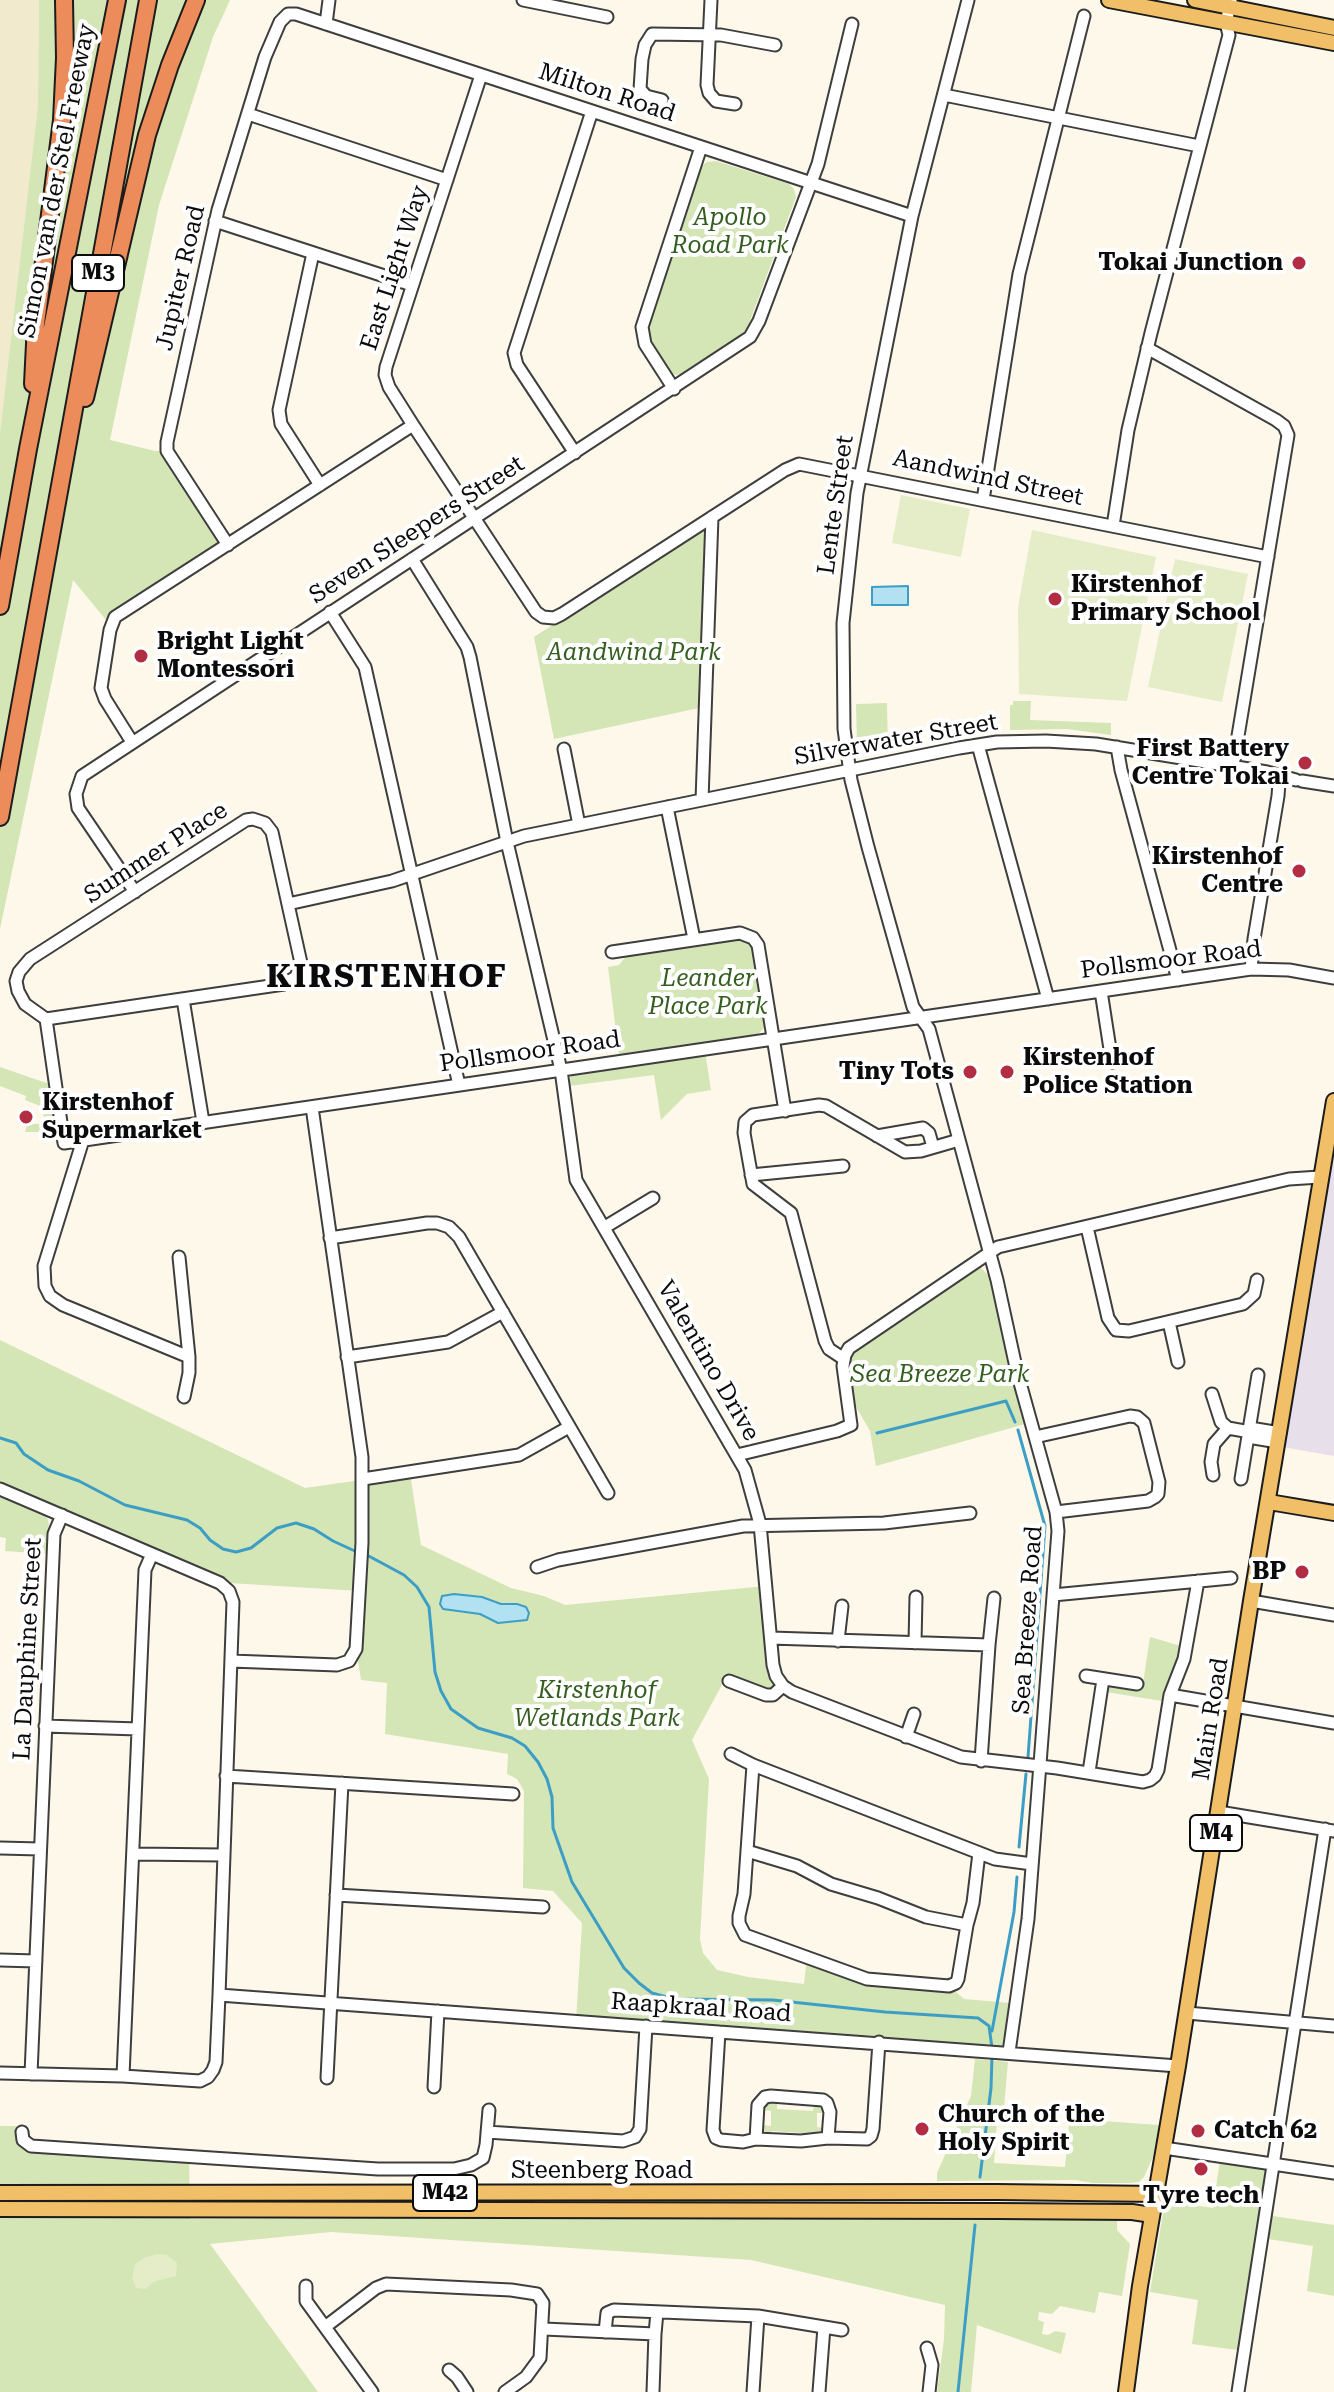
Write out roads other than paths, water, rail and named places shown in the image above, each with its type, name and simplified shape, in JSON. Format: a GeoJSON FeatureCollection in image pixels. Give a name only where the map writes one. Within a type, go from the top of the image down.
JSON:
{"type":"FeatureCollection","features":[{"type":"Feature","properties":{"kind":"highway"},"geometry":{"type":"LineString","coordinates":[[28,449],[36,324],[62,120],[64,0]]}},
{"type":"Feature","properties":{"kind":"highway","name":"Simon van der Stel Freeway"},"geometry":{"type":"LineString","coordinates":[[0,606],[117,0]]}},
{"type":"Feature","properties":{"kind":"highway","name":"M3"},"geometry":{"type":"LineString","coordinates":[[0,817],[148,0]]}},
{"type":"Feature","properties":{"kind":"highway"},"geometry":{"type":"LineString","coordinates":[[62,472],[70,457],[82,412],[147,135],[196,0]]}},
{"type":"Feature","properties":{"kind":"main road"},"geometry":{"type":"LineString","coordinates":[[1109,0],[1232,27],[1334,43]]}},
{"type":"Feature","properties":{"kind":"main road"},"geometry":{"type":"LineString","coordinates":[[1195,0],[1238,4],[1334,28]]}},
{"type":"Feature","properties":{"kind":"main road","name":"Main Road"},"geometry":{"type":"LineString","coordinates":[[1126,2392],[1152,2215],[1334,1101]]}},
{"type":"Feature","properties":{"kind":"main road"},"geometry":{"type":"LineString","coordinates":[[1269,1502],[1334,1513]]}},
{"type":"Feature","properties":{"kind":"main road","name":"Steenberg Road"},"geometry":{"type":"LineString","coordinates":[[0,2193],[1156,2194]]}},
{"type":"Feature","properties":{"kind":"main road","name":"Steenberg Road"},"geometry":{"type":"LineString","coordinates":[[0,2209],[998,2211],[1132,2212],[1152,2215]]}},
{"type":"Feature","properties":{"kind":"street"},"geometry":{"type":"LineString","coordinates":[[326,24],[329,0]]}},
{"type":"Feature","properties":{"kind":"street"},"geometry":{"type":"LineString","coordinates":[[523,0],[558,4],[607,17]]}},
{"type":"Feature","properties":{"kind":"street"},"geometry":{"type":"LineString","coordinates":[[711,0],[707,85],[716,101],[735,104]]}},
{"type":"Feature","properties":{"kind":"street","name":"Lente Street"},"geometry":{"type":"LineString","coordinates":[[919,1017],[913,1007],[896,947],[849,769],[844,729],[843,639],[860,475],[912,216],[968,0]]}},
{"type":"Feature","properties":{"kind":"street"},"geometry":{"type":"LineString","coordinates":[[1113,526],[1128,430],[1147,348],[1238,4]]}},
{"type":"Feature","properties":{"kind":"street","name":"Milton Road"},"geometry":{"type":"LineString","coordinates":[[288,14],[296,14],[912,216]]}},
{"type":"Feature","properties":{"kind":"street","name":"Jupiter Road"},"geometry":{"type":"LineString","coordinates":[[228,545],[172,459],[167,446],[215,221],[269,47],[280,22],[288,14]]}},
{"type":"Feature","properties":{"kind":"street"},"geometry":{"type":"LineString","coordinates":[[983,500],[1019,274],[1084,16]]}},
{"type":"Feature","properties":{"kind":"street","name":"Seven Sleepers Street"},"geometry":{"type":"LineString","coordinates":[[135,892],[76,803],[82,776],[674,389],[743,343],[756,329],[818,164],[852,24]]}},
{"type":"Feature","properties":{"kind":"street"},"geometry":{"type":"LineString","coordinates":[[662,100],[646,96],[640,89],[642,59],[648,38],[657,33],[728,36],[775,45]]}},
{"type":"Feature","properties":{"kind":"street","name":"East Light Way"},"geometry":{"type":"LineString","coordinates":[[481,75],[385,375],[413,425],[536,612],[549,619]]}},
{"type":"Feature","properties":{"kind":"street"},"geometry":{"type":"LineString","coordinates":[[944,95],[1199,146]]}},
{"type":"Feature","properties":{"kind":"street"},"geometry":{"type":"LineString","coordinates":[[575,453],[517,365],[514,353],[592,111]]}},
{"type":"Feature","properties":{"kind":"street"},"geometry":{"type":"LineString","coordinates":[[248,114],[447,180]]}},
{"type":"Feature","properties":{"kind":"street"},"geometry":{"type":"LineString","coordinates":[[674,389],[645,344],[642,327],[701,147]]}},
{"type":"Feature","properties":{"kind":"street"},"geometry":{"type":"LineString","coordinates":[[215,221],[412,285]]}},
{"type":"Feature","properties":{"kind":"street"},"geometry":{"type":"LineString","coordinates":[[313,253],[279,410],[281,424],[320,485]]}},
{"type":"Feature","properties":{"kind":"street"},"geometry":{"type":"LineString","coordinates":[[1147,348],[1276,420],[1286,430],[1288,442],[1233,766]]}},
{"type":"Feature","properties":{"kind":"street"},"geometry":{"type":"LineString","coordinates":[[132,742],[101,688],[115,617],[413,425]]}},
{"type":"Feature","properties":{"kind":"street","name":"Aandwind Street"},"geometry":{"type":"LineString","coordinates":[[549,619],[562,614],[791,466],[807,464],[1268,557]]}},
{"type":"Feature","properties":{"kind":"street"},"geometry":{"type":"LineString","coordinates":[[702,800],[712,517]]}},
{"type":"Feature","properties":{"kind":"street","name":"Valentino Drive"},"geometry":{"type":"LineString","coordinates":[[412,559],[467,647],[507,842],[561,1070],[576,1180],[745,1470],[760,1524],[773,1665],[783,1686]]}},
{"type":"Feature","properties":{"kind":"street"},"geometry":{"type":"LineString","coordinates":[[330,612],[365,667],[459,1085]]}},
{"type":"Feature","properties":{"kind":"street","name":"Silverwater Street"},"geometry":{"type":"LineString","coordinates":[[288,904],[411,875],[507,842],[579,825],[978,745],[1046,741],[1117,747],[1334,786]]}},
{"type":"Feature","properties":{"kind":"street"},"geometry":{"type":"LineString","coordinates":[[978,745],[1048,999]]}},
{"type":"Feature","properties":{"kind":"street"},"geometry":{"type":"LineString","coordinates":[[1117,747],[1178,980]]}},
{"type":"Feature","properties":{"kind":"street"},"geometry":{"type":"LineString","coordinates":[[564,749],[579,825]]}},
{"type":"Feature","properties":{"kind":"street"},"geometry":{"type":"LineString","coordinates":[[1251,969],[1278,796],[1276,776]]}},
{"type":"Feature","properties":{"kind":"street"},"geometry":{"type":"LineString","coordinates":[[667,807],[694,939]]}},
{"type":"Feature","properties":{"kind":"street","name":"Summer Place"},"geometry":{"type":"LineString","coordinates":[[246,820],[265,823],[272,832],[301,963],[296,977],[284,984],[46,1019],[25,1004],[16,981],[22,967],[135,892],[246,820]]}},
{"type":"Feature","properties":{"kind":"street"},"geometry":{"type":"LineString","coordinates":[[612,952],[740,933],[753,938],[758,945],[785,1111]]}},
{"type":"Feature","properties":{"kind":"street","name":"Pollsmoor Road"},"geometry":{"type":"LineString","coordinates":[[46,1019],[64,1143],[1251,969],[1289,970],[1334,978]]}},
{"type":"Feature","properties":{"kind":"street"},"geometry":{"type":"LineString","coordinates":[[1101,991],[1112,1062]]}},
{"type":"Feature","properties":{"kind":"street"},"geometry":{"type":"LineString","coordinates":[[183,999],[203,1122]]}},
{"type":"Feature","properties":{"kind":"street","name":"Sea Breeze Road"},"geometry":{"type":"LineString","coordinates":[[919,1017],[929,1029],[1056,1512],[1058,1531],[1028,1919],[1005,2052]]}},
{"type":"Feature","properties":{"kind":"street"},"geometry":{"type":"LineString","coordinates":[[844,1359],[829,1349],[825,1341],[791,1213],[756,1188],[744,1133],[745,1122],[753,1115],[823,1105],[905,1152],[959,1140]]}},
{"type":"Feature","properties":{"kind":"street"},"geometry":{"type":"LineString","coordinates":[[231,1661],[337,1665],[349,1661],[356,1649],[362,1547],[362,1457],[312,1107]]}},
{"type":"Feature","properties":{"kind":"street"},"geometry":{"type":"LineString","coordinates":[[877,1136],[923,1128],[929,1133],[933,1147]]}},
{"type":"Feature","properties":{"kind":"street"},"geometry":{"type":"LineString","coordinates":[[83,1140],[44,1266],[45,1286],[50,1296],[63,1305],[189,1357]]}},
{"type":"Feature","properties":{"kind":"street"},"geometry":{"type":"LineString","coordinates":[[751,1175],[843,1166]]}},
{"type":"Feature","properties":{"kind":"street"},"geometry":{"type":"LineString","coordinates":[[737,1455],[851,1425],[844,1359],[849,1348],[998,1247],[1289,1179],[1320,1177]]}},
{"type":"Feature","properties":{"kind":"street"},"geometry":{"type":"LineString","coordinates":[[605,1227],[653,1198]]}},
{"type":"Feature","properties":{"kind":"street"},"geometry":{"type":"LineString","coordinates":[[330,1238],[427,1223],[443,1224],[459,1237],[608,1493]]}},
{"type":"Feature","properties":{"kind":"street"},"geometry":{"type":"LineString","coordinates":[[1087,1227],[1111,1325],[1116,1330],[1126,1332],[1243,1304],[1254,1294],[1257,1280]]}},
{"type":"Feature","properties":{"kind":"street"},"geometry":{"type":"LineString","coordinates":[[179,1257],[189,1357],[184,1397]]}},
{"type":"Feature","properties":{"kind":"street"},"geometry":{"type":"LineString","coordinates":[[347,1357],[448,1342],[503,1312]]}},
{"type":"Feature","properties":{"kind":"street"},"geometry":{"type":"LineString","coordinates":[[1169,1322],[1178,1362]]}},
{"type":"Feature","properties":{"kind":"street"},"geometry":{"type":"LineString","coordinates":[[1241,1479],[1258,1375]]}},
{"type":"Feature","properties":{"kind":"street"},"geometry":{"type":"LineString","coordinates":[[1212,1394],[1221,1422],[1228,1428],[1250,1432],[1254,1438],[1279,1438]]}},
{"type":"Feature","properties":{"kind":"street"},"geometry":{"type":"LineString","coordinates":[[1035,1437],[1125,1416],[1137,1417],[1144,1423],[1159,1482],[1158,1494],[1148,1501],[1056,1512]]}},
{"type":"Feature","properties":{"kind":"street"},"geometry":{"type":"LineString","coordinates":[[363,1479],[519,1455],[569,1427]]}},
{"type":"Feature","properties":{"kind":"street"},"geometry":{"type":"LineString","coordinates":[[1213,1475],[1211,1462],[1214,1444],[1228,1428]]}},
{"type":"Feature","properties":{"kind":"street"},"geometry":{"type":"LineString","coordinates":[[0,1489],[220,1583],[229,1591],[233,1602],[216,2062],[208,2077],[200,2081],[0,2073]]}},
{"type":"Feature","properties":{"kind":"street"},"geometry":{"type":"LineString","coordinates":[[537,1567],[558,1560],[760,1524],[884,1523],[970,1513]]}},
{"type":"Feature","properties":{"kind":"street","name":"La Dauphine Street"},"geometry":{"type":"LineString","coordinates":[[31,2074],[54,1534],[62,1515]]}},
{"type":"Feature","properties":{"kind":"street"},"geometry":{"type":"LineString","coordinates":[[123,2076],[145,1570],[152,1554]]}},
{"type":"Feature","properties":{"kind":"street"},"geometry":{"type":"LineString","coordinates":[[1053,1595],[1231,1578]]}},
{"type":"Feature","properties":{"kind":"street"},"geometry":{"type":"LineString","coordinates":[[729,1681],[766,1695],[773,1695],[783,1686],[961,1757],[1089,1772],[1143,1782],[1153,1778],[1158,1770],[1170,1695],[1184,1659],[1198,1581]]}},
{"type":"Feature","properties":{"kind":"street"},"geometry":{"type":"LineString","coordinates":[[915,1643],[916,1597]]}},
{"type":"Feature","properties":{"kind":"street"},"geometry":{"type":"LineString","coordinates":[[981,1761],[994,1598]]}},
{"type":"Feature","properties":{"kind":"street"},"geometry":{"type":"LineString","coordinates":[[1251,1601],[1334,1615]]}},
{"type":"Feature","properties":{"kind":"street"},"geometry":{"type":"LineString","coordinates":[[838,1641],[842,1606]]}},
{"type":"Feature","properties":{"kind":"street"},"geometry":{"type":"LineString","coordinates":[[771,1638],[989,1645]]}},
{"type":"Feature","properties":{"kind":"street"},"geometry":{"type":"LineString","coordinates":[[1086,1676],[1137,1684]]}},
{"type":"Feature","properties":{"kind":"street"},"geometry":{"type":"LineString","coordinates":[[1089,1772],[1103,1679]]}},
{"type":"Feature","properties":{"kind":"street"},"geometry":{"type":"LineString","coordinates":[[1170,1695],[1334,1723]]}},
{"type":"Feature","properties":{"kind":"street"},"geometry":{"type":"LineString","coordinates":[[906,1737],[914,1714]]}},
{"type":"Feature","properties":{"kind":"street"},"geometry":{"type":"LineString","coordinates":[[45,1726],[138,1729]]}},
{"type":"Feature","properties":{"kind":"street"},"geometry":{"type":"LineString","coordinates":[[731,1754],[995,1859],[1032,1864]]}},
{"type":"Feature","properties":{"kind":"street"},"geometry":{"type":"LineString","coordinates":[[753,1765],[744,1894],[739,1923],[745,1935],[867,1979],[949,1986],[958,1979],[979,1853]]}},
{"type":"Feature","properties":{"kind":"street"},"geometry":{"type":"LineString","coordinates":[[226,1776],[513,1794]]}},
{"type":"Feature","properties":{"kind":"street"},"geometry":{"type":"LineString","coordinates":[[327,2078],[342,1783]]}},
{"type":"Feature","properties":{"kind":"street"},"geometry":{"type":"LineString","coordinates":[[1219,1812],[1330,1830],[1294,2022],[1238,2392]]}},
{"type":"Feature","properties":{"kind":"street"},"geometry":{"type":"LineString","coordinates":[[0,1848],[40,1849]]}},
{"type":"Feature","properties":{"kind":"street"},"geometry":{"type":"LineString","coordinates":[[747,1851],[797,1866],[831,1884],[926,1917],[967,1925]]}},
{"type":"Feature","properties":{"kind":"street"},"geometry":{"type":"LineString","coordinates":[[133,1854],[223,1855]]}},
{"type":"Feature","properties":{"kind":"street"},"geometry":{"type":"LineString","coordinates":[[336,1895],[543,1907]]}},
{"type":"Feature","properties":{"kind":"street"},"geometry":{"type":"LineString","coordinates":[[0,1960],[36,1961]]}},
{"type":"Feature","properties":{"kind":"street","name":"Raapkraal Road"},"geometry":{"type":"LineString","coordinates":[[219,1995],[1178,2066]]}},
{"type":"Feature","properties":{"kind":"street"},"geometry":{"type":"LineString","coordinates":[[434,2087],[438,2011]]}},
{"type":"Feature","properties":{"kind":"street"},"geometry":{"type":"LineString","coordinates":[[1187,2013],[1334,2026]]}},
{"type":"Feature","properties":{"kind":"street"},"geometry":{"type":"LineString","coordinates":[[487,2132],[623,2141],[635,2137],[640,2129],[646,2026]]}},
{"type":"Feature","properties":{"kind":"street"},"geometry":{"type":"LineString","coordinates":[[719,2032],[713,2134],[721,2140],[743,2142],[756,2139],[862,2140],[872,2134],[879,2042]]}},
{"type":"Feature","properties":{"kind":"street"},"geometry":{"type":"LineString","coordinates":[[756,2139],[758,2105],[765,2097],[771,2096],[823,2100],[830,2112],[828,2138]]}},
{"type":"Feature","properties":{"kind":"street"},"geometry":{"type":"LineString","coordinates":[[22,2132],[23,2140],[31,2146],[378,2169],[454,2169],[483,2158],[489,2110]]}},
{"type":"Feature","properties":{"kind":"street"},"geometry":{"type":"LineString","coordinates":[[1164,2148],[1334,2173]]}},
{"type":"Feature","properties":{"kind":"street"},"geometry":{"type":"LineString","coordinates":[[325,2327],[376,2288],[386,2284],[537,2294],[543,2303],[544,2329],[540,2358],[520,2388],[505,2392]]}},
{"type":"Feature","properties":{"kind":"street"},"geometry":{"type":"LineString","coordinates":[[306,2286],[306,2301],[372,2392]]}},
{"type":"Feature","properties":{"kind":"street"},"geometry":{"type":"LineString","coordinates":[[605,2332],[606,2316],[611,2310],[758,2316],[842,2330]]}},
{"type":"Feature","properties":{"kind":"street"},"geometry":{"type":"LineString","coordinates":[[653,2392],[657,2312]]}},
{"type":"Feature","properties":{"kind":"street"},"geometry":{"type":"LineString","coordinates":[[753,2392],[758,2316]]}},
{"type":"Feature","properties":{"kind":"street"},"geometry":{"type":"LineString","coordinates":[[819,2392],[824,2327]]}},
{"type":"Feature","properties":{"kind":"street"},"geometry":{"type":"LineString","coordinates":[[544,2329],[655,2334]]}},
{"type":"Feature","properties":{"kind":"street"},"geometry":{"type":"LineString","coordinates":[[927,2348],[932,2365],[929,2392]]}},
{"type":"Feature","properties":{"kind":"street"},"geometry":{"type":"LineString","coordinates":[[449,2370],[467,2392]]}},
{"type":"Feature","properties":{"kind":"water"},"geometry":{"type":"Polygon","coordinates":[[[908,586],[908,605],[872,605],[872,587],[908,586]]]}},
{"type":"Feature","properties":{"kind":"water"},"geometry":{"type":"Polygon","coordinates":[[[454,1594],[526,1607],[529,1613],[527,1620],[498,1623],[480,1614],[443,1609],[440,1604],[442,1596],[454,1594]]]}},
{"type":"Feature","properties":{"kind":"waterway"},"geometry":{"type":"LineString","coordinates":[[877,1433],[1006,1401],[1015,1422]]}},
{"type":"Feature","properties":{"kind":"waterway"},"geometry":{"type":"LineString","coordinates":[[1018,1430],[1045,1526],[1028,1757]]}},
{"type":"Feature","properties":{"kind":"waterway"},"geometry":{"type":"LineString","coordinates":[[0,1438],[16,1443],[24,1454],[48,1470],[79,1481],[125,1505],[187,1520],[223,1549],[236,1552],[251,1548],[277,1528],[296,1523],[357,1552]]}},
{"type":"Feature","properties":{"kind":"waterway"},"geometry":{"type":"LineString","coordinates":[[365,1554],[404,1575],[417,1587],[429,1607],[435,1672],[451,1709],[478,1728],[512,1738],[525,1746],[538,1762],[547,1779],[552,1797],[553,1828],[572,1882],[624,1968],[639,1983],[652,1993],[674,1999],[773,2000],[978,2018],[989,2026],[992,2048]]}},
{"type":"Feature","properties":{"kind":"waterway"},"geometry":{"type":"LineString","coordinates":[[1019,1847],[1026,1774]]}},
{"type":"Feature","properties":{"kind":"waterway"},"geometry":{"type":"LineString","coordinates":[[992,2031],[1014,1912],[1017,1877]]}},
{"type":"Feature","properties":{"kind":"waterway"},"geometry":{"type":"LineString","coordinates":[[980,2177],[992,2056]]}},
{"type":"Feature","properties":{"kind":"waterway"},"geometry":{"type":"LineString","coordinates":[[958,2392],[975,2225]]}},
{"type":"Feature","properties":{"kind":"place","name":"Tokai Junction"},"geometry":{"type":"Point","coordinates":[1299,263]}},
{"type":"Feature","properties":{"kind":"place","name":"Kirstenhof Primary School"},"geometry":{"type":"Point","coordinates":[1055,599]}},
{"type":"Feature","properties":{"kind":"place","name":"Bright Light Montessori"},"geometry":{"type":"Point","coordinates":[141,656]}},
{"type":"Feature","properties":{"kind":"place","name":"First Battery Centre Tokai"},"geometry":{"type":"Point","coordinates":[1305,763]}},
{"type":"Feature","properties":{"kind":"place","name":"Kirstenhof Centre"},"geometry":{"type":"Point","coordinates":[1299,871]}},
{"type":"Feature","properties":{"kind":"place","name":"Tiny Tots"},"geometry":{"type":"Point","coordinates":[970,1072]}},
{"type":"Feature","properties":{"kind":"place","name":"Kirstenhof Police Station"},"geometry":{"type":"Point","coordinates":[1007,1072]}},
{"type":"Feature","properties":{"kind":"place","name":"Kirstenhof Supermarket"},"geometry":{"type":"Point","coordinates":[26,1117]}},
{"type":"Feature","properties":{"kind":"place","name":"BP"},"geometry":{"type":"Point","coordinates":[1302,1572]}},
{"type":"Feature","properties":{"kind":"place","name":"Church of the Holy Spirit"},"geometry":{"type":"Point","coordinates":[922,2129]}},
{"type":"Feature","properties":{"kind":"place","name":"Catch 62"},"geometry":{"type":"Point","coordinates":[1198,2131]}},
{"type":"Feature","properties":{"kind":"place","name":"Tyre tech"},"geometry":{"type":"Point","coordinates":[1201,2169]}},
{"type":"Feature","properties":{"kind":"district","name":"KIRSTENHOF"},"geometry":{"type":"Point","coordinates":[387,978]}},
{"type":"Feature","properties":{"kind":"park label","name":"Apollo Road Park"},"geometry":{"type":"Point","coordinates":[730,232]}},
{"type":"Feature","properties":{"kind":"park label","name":"Aandwind Park"},"geometry":{"type":"Point","coordinates":[634,653]}},
{"type":"Feature","properties":{"kind":"park label","name":"Leander Place Park"},"geometry":{"type":"Point","coordinates":[708,993]}},
{"type":"Feature","properties":{"kind":"park label","name":"Sea Breeze Park"},"geometry":{"type":"Point","coordinates":[940,1375]}},
{"type":"Feature","properties":{"kind":"park label","name":"Kirstenhof Wetlands Park"},"geometry":{"type":"Point","coordinates":[597,1705]}}]}
